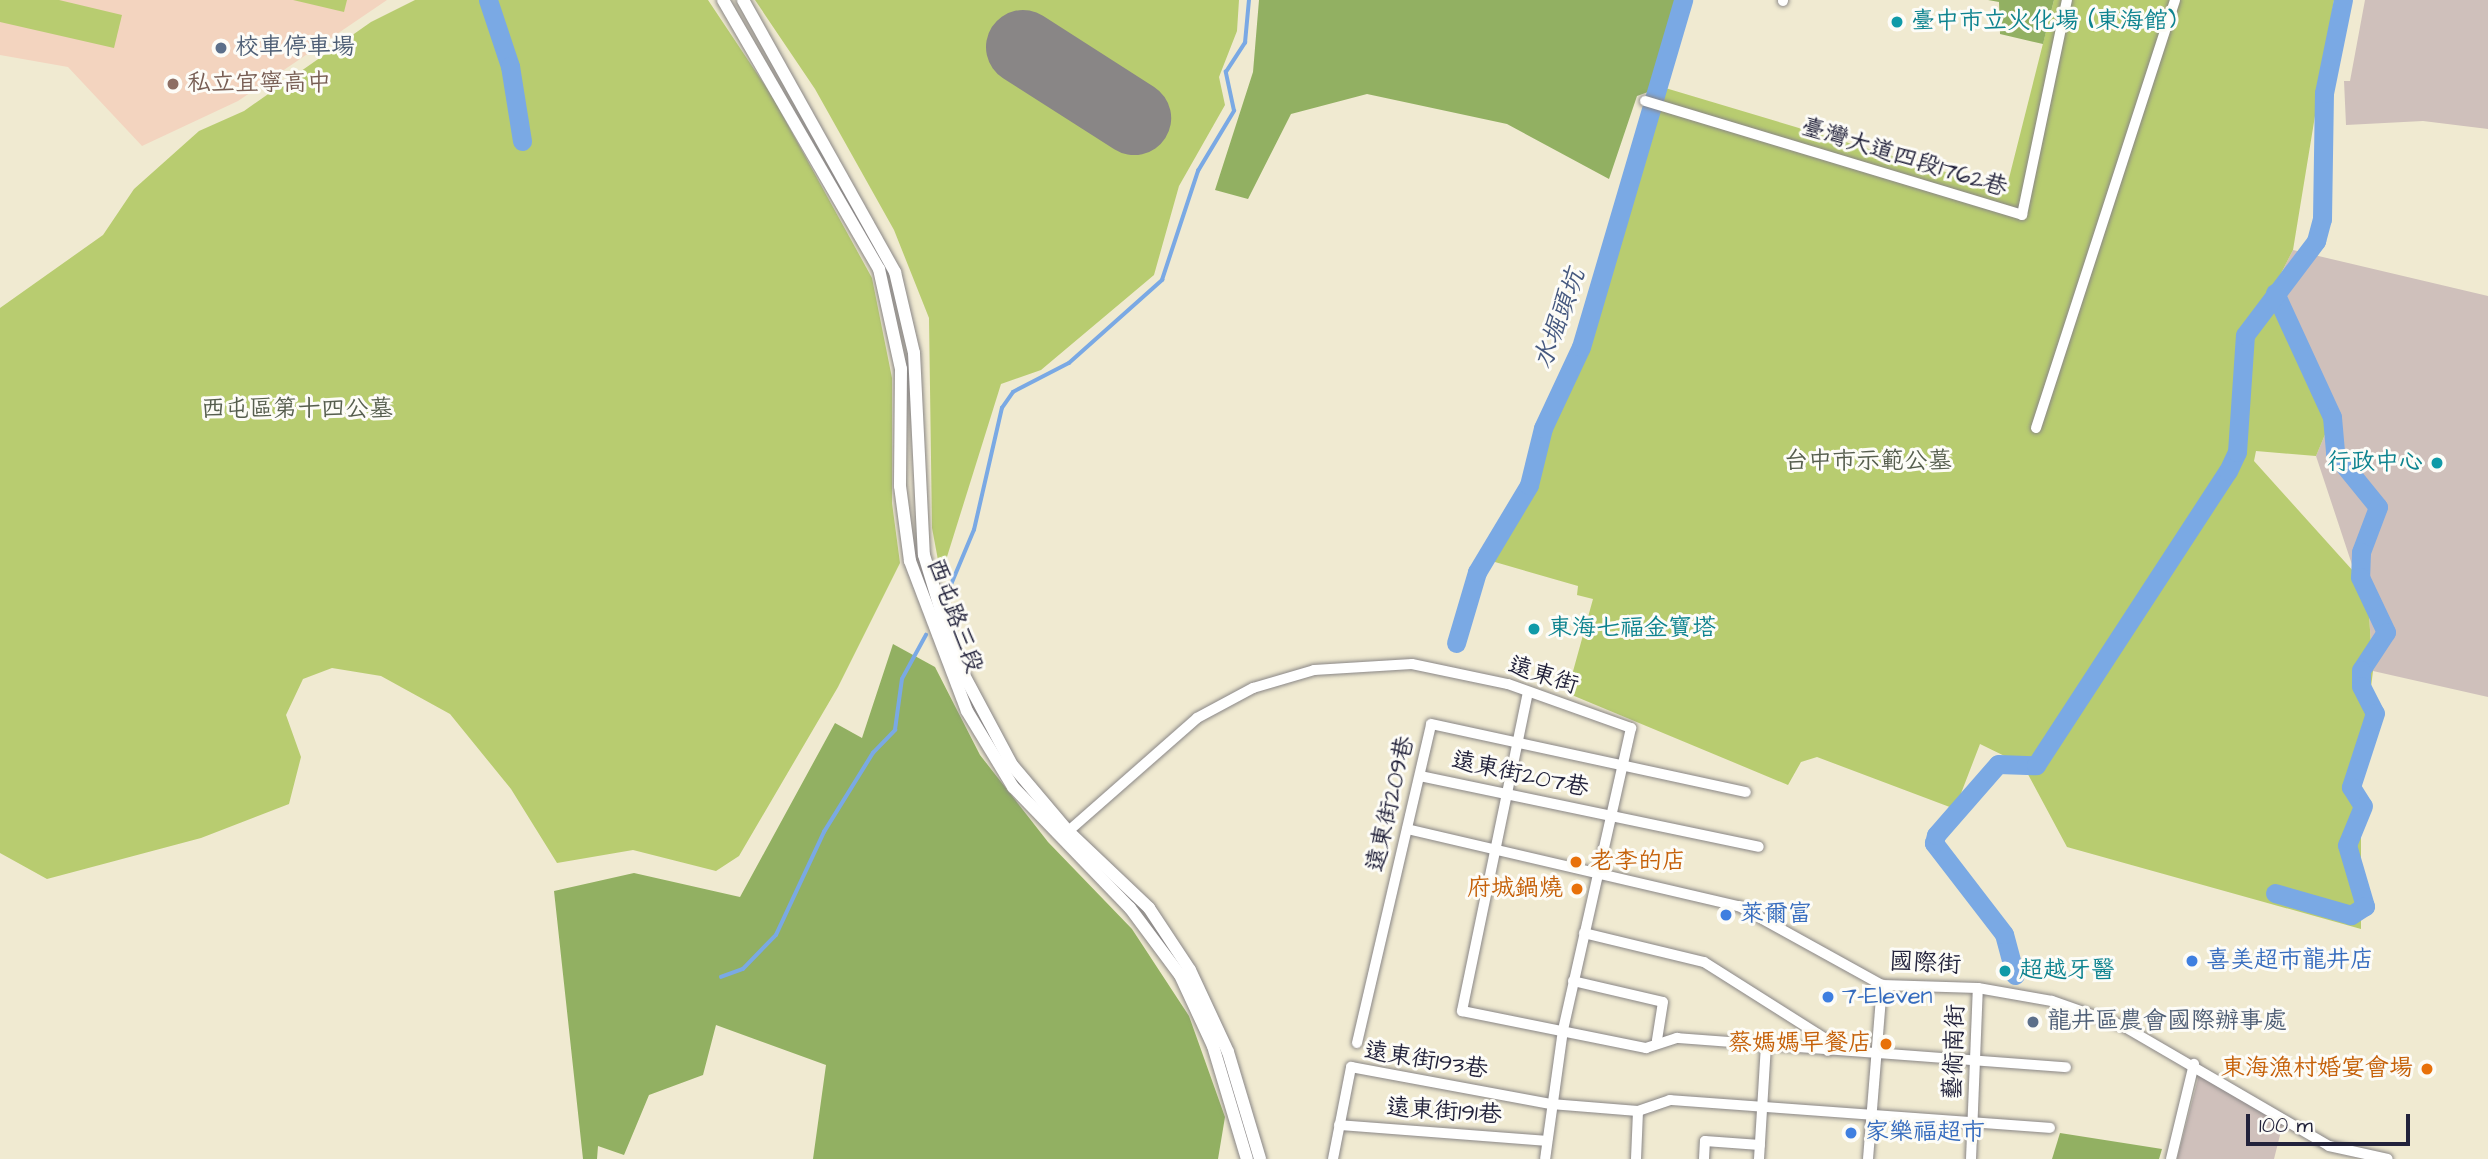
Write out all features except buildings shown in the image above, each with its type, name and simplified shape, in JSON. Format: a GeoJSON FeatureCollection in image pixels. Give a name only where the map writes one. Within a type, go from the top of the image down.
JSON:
{"type":"FeatureCollection","features":[{"type":"Feature","properties":{"kind":"street","name":"西屯路三段"},"geometry":{"type":"LineString","coordinates":[[723,0],[879,269],[901,369],[901,486],[923,608],[989,751],[1144,925],[1198,1005],[1247,1159]]}},
{"type":"Feature","properties":{"kind":"street","name":"西屯路三段"},"geometry":{"type":"LineString","coordinates":[[743,0],[895,272],[914,354],[917,486],[924,555],[937,605],[974,700],[1012,765],[1063,836],[1149,908],[1190,970],[1228,1052],[1261,1159]]}},
{"type":"Feature","properties":{"kind":"street","name":"臺灣大道四段1762巷"},"geometry":{"type":"LineString","coordinates":[[1646,101],[2022,215],[2067,0]]}},
{"type":"Feature","properties":{"kind":"street"},"geometry":{"type":"LineString","coordinates":[[2036,428],[2175,0]]}},
{"type":"Feature","properties":{"kind":"street","name":"遠東街"},"geometry":{"type":"LineString","coordinates":[[1063,836],[1197,719],[1293,674],[1397,663],[1528,692],[1631,728],[1563,1030],[1545,1159]]}},
{"type":"Feature","properties":{"kind":"street"},"geometry":{"type":"LineString","coordinates":[[1528,692],[1462,1012],[1646,1048],[1657,1041],[2066,1067]]}},
{"type":"Feature","properties":{"kind":"street","name":"遠東街209巷"},"geometry":{"type":"LineString","coordinates":[[1357,1043],[1432,724],[1746,792]]}},
{"type":"Feature","properties":{"kind":"street","name":"遠東街207巷"},"geometry":{"type":"LineString","coordinates":[[1420,776],[1759,847]]}},
{"type":"Feature","properties":{"kind":"street","name":"國際街"},"geometry":{"type":"LineString","coordinates":[[1407,829],[1739,906],[1882,985],[1979,988],[2052,1000],[2123,1026],[2194,1064],[2329,1146],[2388,1159]]}},
{"type":"Feature","properties":{"kind":"street"},"geometry":{"type":"LineString","coordinates":[[1584,933],[1704,962],[1826,1039],[1828,1051]]}},
{"type":"Feature","properties":{"kind":"street"},"geometry":{"type":"LineString","coordinates":[[1573,981],[1663,1002],[1657,1041]]}},
{"type":"Feature","properties":{"kind":"street"},"geometry":{"type":"LineString","coordinates":[[1868,1159],[1882,985]]}},
{"type":"Feature","properties":{"kind":"street","name":"藝術南街"},"geometry":{"type":"LineString","coordinates":[[1971,1159],[1978,1061],[1979,988]]}},
{"type":"Feature","properties":{"kind":"street"},"geometry":{"type":"LineString","coordinates":[[1759,1159],[1766,1046]]}},
{"type":"Feature","properties":{"kind":"street"},"geometry":{"type":"LineString","coordinates":[[2171,1159],[2194,1064]]}},
{"type":"Feature","properties":{"kind":"street","name":"遠東街193巷"},"geometry":{"type":"LineString","coordinates":[[1339,1125],[1351,1067],[1551,1104]]}},
{"type":"Feature","properties":{"kind":"street"},"geometry":{"type":"LineString","coordinates":[[1551,1104],[1638,1111],[1670,1100],[2050,1128]]}},
{"type":"Feature","properties":{"kind":"street"},"geometry":{"type":"LineString","coordinates":[[1636,1159],[1638,1111]]}},
{"type":"Feature","properties":{"kind":"street"},"geometry":{"type":"LineString","coordinates":[[1333,1159],[1339,1125]]}},
{"type":"Feature","properties":{"kind":"street","name":"遠東街191巷"},"geometry":{"type":"LineString","coordinates":[[1339,1125],[1546,1141]]}},
{"type":"Feature","properties":{"kind":"street"},"geometry":{"type":"LineString","coordinates":[[1704,1159],[1705,1141],[1760,1145]]}},
{"type":"Feature","properties":{"kind":"shaded area","name":"私立宜寧高中"},"geometry":{"type":"Polygon","coordinates":[[[0,0],[387,0],[238,101],[142,146],[68,67],[0,55],[0,0]]]}},
{"type":"Feature","properties":{"kind":"shaded area"},"geometry":{"type":"Polygon","coordinates":[[[2365,0],[2488,0],[2488,129],[2423,121],[2346,125],[2344,81],[2350,81],[2365,0]]]}},
{"type":"Feature","properties":{"kind":"shaded area"},"geometry":{"type":"Polygon","coordinates":[[[2293,250],[2488,296],[2488,697],[2373,671],[2369,616],[2316,456],[2329,425],[2275,285],[2293,250]]]}},
{"type":"Feature","properties":{"kind":"shaded area"},"geometry":{"type":"Polygon","coordinates":[[[2199,1075],[2283,1123],[2274,1159],[2177,1159],[2199,1075]]]}},
{"type":"Feature","properties":{"kind":"green space"},"geometry":{"type":"Polygon","coordinates":[[[0,0],[59,0],[122,15],[114,48],[0,22],[0,0]]]}},
{"type":"Feature","properties":{"kind":"green space"},"geometry":{"type":"Polygon","coordinates":[[[293,0],[347,0],[344,12],[293,0]]]}},
{"type":"Feature","properties":{"kind":"green space","name":"西屯區第十四公墓"},"geometry":{"type":"Polygon","coordinates":[[[415,0],[708,0],[772,96],[872,278],[892,378],[892,503],[900,563],[838,687],[739,856],[716,871],[633,850],[557,863],[511,789],[450,714],[381,676],[332,668],[303,679],[286,715],[301,757],[289,804],[201,838],[47,879],[0,853],[0,308],[103,235],[134,189],[199,131],[244,111],[371,22],[415,0]]]}},
{"type":"Feature","properties":{"kind":"green space"},"geometry":{"type":"Polygon","coordinates":[[[755,0],[1239,0],[1237,31],[1219,77],[1225,105],[1179,186],[1154,275],[1041,370],[1001,384],[941,576],[932,528],[929,318],[894,230],[815,89],[755,0]]]}},
{"type":"Feature","properties":{"kind":"green space"},"geometry":{"type":"Polygon","coordinates":[[[1259,0],[1691,0],[1662,87],[1637,96],[1609,179],[1507,124],[1367,94],[1291,114],[1248,199],[1215,190],[1253,72],[1259,0]]]}},
{"type":"Feature","properties":{"kind":"green space"},"geometry":{"type":"Polygon","coordinates":[[[1988,0],[2054,0],[2043,44],[2000,34],[1999,2],[1988,0]]]}},
{"type":"Feature","properties":{"kind":"green space","name":"台中市示範公墓"},"geometry":{"type":"Polygon","coordinates":[[[2054,0],[2334,0],[2293,250],[2275,285],[2299,331],[2329,425],[2316,456],[2256,451],[2254,461],[2354,572],[2369,616],[2373,671],[2361,769],[2361,929],[2067,847],[2023,765],[1980,744],[1955,809],[1817,757],[1801,762],[1788,785],[1567,693],[1593,599],[1577,595],[1578,586],[1488,560],[1533,485],[1546,429],[1585,347],[1662,87],[2006,190],[2054,0]]]}},
{"type":"Feature","properties":{"kind":"green space"},"geometry":{"type":"Polygon","coordinates":[[[893,644],[935,667],[980,755],[1048,842],[1132,929],[1189,1016],[1225,1117],[1218,1159],[813,1159],[826,1065],[716,1025],[703,1075],[649,1095],[624,1155],[598,1146],[597,1159],[583,1159],[554,891],[634,873],[740,897],[835,723],[862,738],[893,644]]]}},
{"type":"Feature","properties":{"kind":"green space"},"geometry":{"type":"Polygon","coordinates":[[[2060,1133],[2162,1149],[2159,1159],[2052,1159],[2060,1133]]]}},
{"type":"Feature","properties":{"kind":"waterway"},"geometry":{"type":"LineString","coordinates":[[488,0],[510,66],[522,141]]}},
{"type":"Feature","properties":{"kind":"waterway"},"geometry":{"type":"LineString","coordinates":[[943,604],[974,530],[1002,408],[1013,392],[1069,363],[1162,280],[1198,171],[1234,111],[1226,72],[1245,43],[1249,0]]}},
{"type":"Feature","properties":{"kind":"waterway","name":"水堀頭坑"},"geometry":{"type":"LineString","coordinates":[[1456,643],[1477,572],[1529,485],[1543,428],[1581,347],[1683,0]]}},
{"type":"Feature","properties":{"kind":"waterway"},"geometry":{"type":"LineString","coordinates":[[2015,975],[2004,934],[1934,843],[1936,835],[1998,764],[2036,765],[2228,471],[2237,452],[2245,335],[2316,241],[2322,219],[2324,93],[2343,0]]}},
{"type":"Feature","properties":{"kind":"waterway"},"geometry":{"type":"LineString","coordinates":[[2275,293],[2332,417],[2335,454],[2378,507],[2361,552],[2360,577],[2386,632],[2361,670],[2361,686],[2375,713],[2351,787],[2363,806],[2347,845],[2365,906],[2351,915],[2275,893]]}},
{"type":"Feature","properties":{"kind":"waterway"},"geometry":{"type":"LineString","coordinates":[[721,977],[743,969],[776,935],[824,832],[873,753],[895,730],[902,679],[926,635]]}},
{"type":"Feature","properties":{"kind":"runway"},"geometry":{"type":"LineString","coordinates":[[1023,47],[1134,118]]}},
{"type":"Feature","properties":{"kind":"place","name":"臺中市立火化場 (東海館)"},"geometry":{"type":"Point","coordinates":[1897,22]}},
{"type":"Feature","properties":{"kind":"place","name":"校車停車場"},"geometry":{"type":"Point","coordinates":[221,48]}},
{"type":"Feature","properties":{"kind":"place","name":"私立宜寧高中"},"geometry":{"type":"Point","coordinates":[173,84]}},
{"type":"Feature","properties":{"kind":"place","name":"行政中心"},"geometry":{"type":"Point","coordinates":[2437,463]}},
{"type":"Feature","properties":{"kind":"place","name":"東海七福金寶塔"},"geometry":{"type":"Point","coordinates":[1534,629]}},
{"type":"Feature","properties":{"kind":"place","name":"老李的店"},"geometry":{"type":"Point","coordinates":[1576,862]}},
{"type":"Feature","properties":{"kind":"place","name":"府城鍋燒"},"geometry":{"type":"Point","coordinates":[1577,889]}},
{"type":"Feature","properties":{"kind":"place","name":"萊爾富"},"geometry":{"type":"Point","coordinates":[1726,915]}},
{"type":"Feature","properties":{"kind":"place","name":"喜美超市龍井店"},"geometry":{"type":"Point","coordinates":[2192,961]}},
{"type":"Feature","properties":{"kind":"place","name":"超越牙醫"},"geometry":{"type":"Point","coordinates":[2005,971]}},
{"type":"Feature","properties":{"kind":"place","name":"7-Eleven"},"geometry":{"type":"Point","coordinates":[1828,997]}},
{"type":"Feature","properties":{"kind":"place","name":"龍井區農會國際辦事處"},"geometry":{"type":"Point","coordinates":[2033,1022]}},
{"type":"Feature","properties":{"kind":"place","name":"蔡媽媽早餐店"},"geometry":{"type":"Point","coordinates":[1886,1044]}},
{"type":"Feature","properties":{"kind":"place","name":"東海漁村婚宴會場"},"geometry":{"type":"Point","coordinates":[2427,1069]}},
{"type":"Feature","properties":{"kind":"place","name":"家樂福超市"},"geometry":{"type":"Point","coordinates":[1851,1133]}}]}
